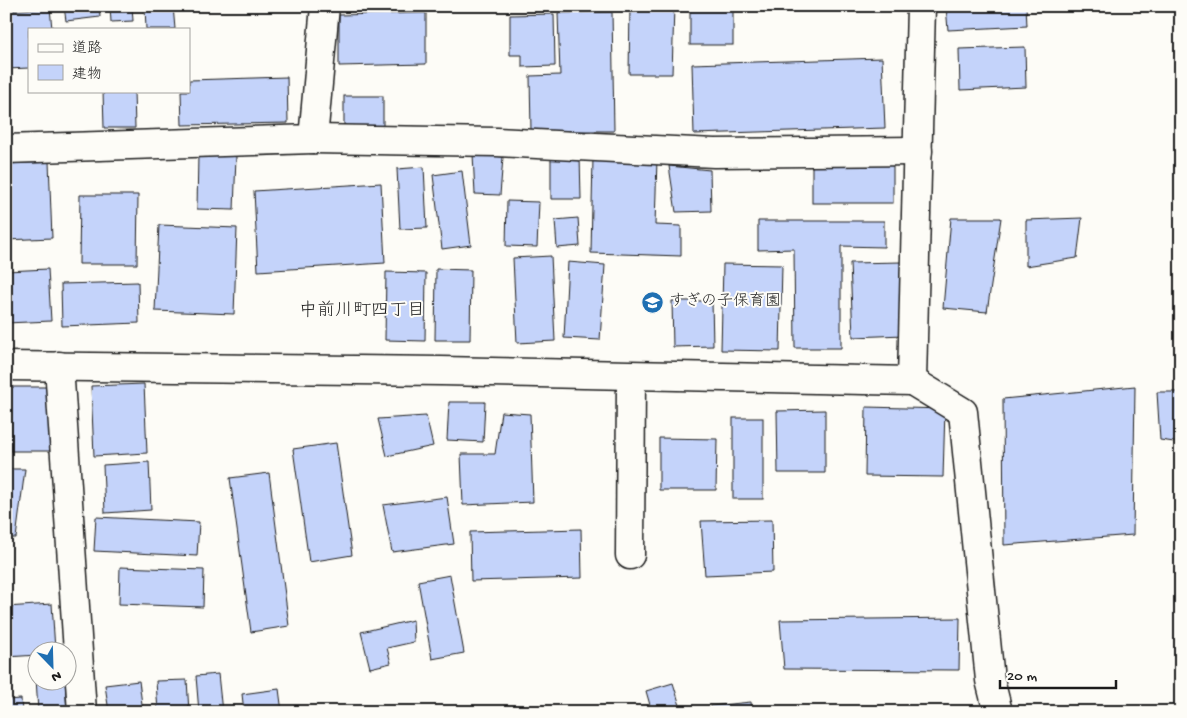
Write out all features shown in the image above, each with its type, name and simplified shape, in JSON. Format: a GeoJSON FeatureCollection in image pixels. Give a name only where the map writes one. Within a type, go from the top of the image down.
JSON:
{"type":"FeatureCollection","features":[{"type":"Feature","properties":{"kind":"street"},"geometry":{"type":"LineString","coordinates":[[313,139],[325,6]]}},
{"type":"Feature","properties":{"kind":"street"},"geometry":{"type":"LineString","coordinates":[[912,381],[921,6]]}},
{"type":"Feature","properties":{"kind":"street"},"geometry":{"type":"LineString","coordinates":[[6,149],[313,139],[497,142],[714,153],[918,151]]}},
{"type":"Feature","properties":{"kind":"street"},"geometry":{"type":"LineString","coordinates":[[6,366],[912,381],[964,412],[990,680],[998,712]]}},
{"type":"Feature","properties":{"kind":"street"},"geometry":{"type":"LineString","coordinates":[[58,366],[82,712]]}},
{"type":"Feature","properties":{"kind":"street"},"geometry":{"type":"LineString","coordinates":[[630,555],[631,376]]}},
{"type":"Feature","properties":{"kind":"building"},"geometry":{"type":"Polygon","coordinates":[[[64,6],[99,6],[100,17],[66,21],[64,6]]]}},
{"type":"Feature","properties":{"kind":"building"},"geometry":{"type":"Polygon","coordinates":[[[110,6],[132,6],[133,21],[111,22],[110,6]]]}},
{"type":"Feature","properties":{"kind":"building"},"geometry":{"type":"Polygon","coordinates":[[[173,6],[175,28],[146,28],[145,7],[173,6]]]}},
{"type":"Feature","properties":{"kind":"building"},"geometry":{"type":"Polygon","coordinates":[[[630,6],[674,6],[672,74],[629,74],[630,6]]]}},
{"type":"Feature","properties":{"kind":"building"},"geometry":{"type":"Polygon","coordinates":[[[690,6],[733,6],[733,45],[690,45],[690,6]]]}},
{"type":"Feature","properties":{"kind":"building"},"geometry":{"type":"Polygon","coordinates":[[[946,6],[1026,6],[1027,26],[948,30],[946,6]]]}},
{"type":"Feature","properties":{"kind":"building"},"geometry":{"type":"Polygon","coordinates":[[[50,8],[52,28],[28,28],[28,68],[6,69],[6,11],[50,8]]]}},
{"type":"Feature","properties":{"kind":"building"},"geometry":{"type":"Polygon","coordinates":[[[612,12],[614,131],[531,131],[530,76],[560,75],[558,13],[612,12]]]}},
{"type":"Feature","properties":{"kind":"building"},"geometry":{"type":"Polygon","coordinates":[[[426,13],[426,64],[339,66],[339,15],[426,13]]]}},
{"type":"Feature","properties":{"kind":"building"},"geometry":{"type":"Polygon","coordinates":[[[554,14],[555,66],[522,67],[522,55],[510,55],[510,15],[554,14]]]}},
{"type":"Feature","properties":{"kind":"building"},"geometry":{"type":"Polygon","coordinates":[[[1025,47],[1026,87],[960,90],[959,49],[1025,47]]]}},
{"type":"Feature","properties":{"kind":"building"},"geometry":{"type":"Polygon","coordinates":[[[882,58],[885,128],[694,134],[692,64],[882,58]]]}},
{"type":"Feature","properties":{"kind":"building"},"geometry":{"type":"Polygon","coordinates":[[[287,77],[288,123],[182,125],[181,92],[190,92],[190,80],[287,77]]]}},
{"type":"Feature","properties":{"kind":"building"},"geometry":{"type":"Polygon","coordinates":[[[103,92],[134,92],[135,128],[104,128],[103,92]]]}},
{"type":"Feature","properties":{"kind":"building"},"geometry":{"type":"Polygon","coordinates":[[[344,96],[383,96],[383,127],[344,127],[344,96]]]}},
{"type":"Feature","properties":{"kind":"building"},"geometry":{"type":"Polygon","coordinates":[[[473,154],[503,157],[500,195],[475,194],[473,154]]]}},
{"type":"Feature","properties":{"kind":"building"},"geometry":{"type":"Polygon","coordinates":[[[198,155],[236,156],[234,210],[197,209],[198,155]]]}},
{"type":"Feature","properties":{"kind":"building"},"geometry":{"type":"Polygon","coordinates":[[[580,156],[581,199],[551,199],[551,157],[580,156]]]}},
{"type":"Feature","properties":{"kind":"building"},"geometry":{"type":"Polygon","coordinates":[[[593,158],[657,159],[655,225],[681,226],[681,256],[591,253],[593,158]]]}},
{"type":"Feature","properties":{"kind":"building"},"geometry":{"type":"Polygon","coordinates":[[[812,161],[893,161],[893,203],[812,203],[812,161]]]}},
{"type":"Feature","properties":{"kind":"building"},"geometry":{"type":"Polygon","coordinates":[[[49,162],[52,238],[6,240],[6,164],[49,162]]]}},
{"type":"Feature","properties":{"kind":"building"},"geometry":{"type":"Polygon","coordinates":[[[669,166],[710,170],[711,211],[676,212],[669,166]]]}},
{"type":"Feature","properties":{"kind":"building"},"geometry":{"type":"Polygon","coordinates":[[[424,167],[427,228],[400,229],[397,169],[424,167]]]}},
{"type":"Feature","properties":{"kind":"building"},"geometry":{"type":"Polygon","coordinates":[[[462,171],[471,245],[442,249],[433,175],[462,171]]]}},
{"type":"Feature","properties":{"kind":"building"},"geometry":{"type":"Polygon","coordinates":[[[381,183],[385,263],[258,271],[254,191],[381,183]]]}},
{"type":"Feature","properties":{"kind":"building"},"geometry":{"type":"Polygon","coordinates":[[[80,195],[138,195],[137,264],[79,264],[80,195]]]}},
{"type":"Feature","properties":{"kind":"building"},"geometry":{"type":"Polygon","coordinates":[[[507,201],[539,202],[537,247],[506,246],[507,201]]]}},
{"type":"Feature","properties":{"kind":"building"},"geometry":{"type":"Polygon","coordinates":[[[578,218],[580,246],[557,248],[555,220],[578,218]]]}},
{"type":"Feature","properties":{"kind":"building"},"geometry":{"type":"Polygon","coordinates":[[[951,218],[1001,218],[987,312],[943,308],[951,218]]]}},
{"type":"Feature","properties":{"kind":"building"},"geometry":{"type":"Polygon","coordinates":[[[1082,218],[1077,258],[1026,266],[1026,220],[1082,218]]]}},
{"type":"Feature","properties":{"kind":"building"},"geometry":{"type":"Polygon","coordinates":[[[758,221],[884,221],[884,247],[841,246],[841,348],[795,348],[794,249],[758,250],[758,221]]]}},
{"type":"Feature","properties":{"kind":"building"},"geometry":{"type":"Polygon","coordinates":[[[159,225],[237,228],[234,314],[155,311],[159,225]]]}},
{"type":"Feature","properties":{"kind":"building"},"geometry":{"type":"Polygon","coordinates":[[[551,256],[555,341],[517,343],[513,258],[551,256]]]}},
{"type":"Feature","properties":{"kind":"building"},"geometry":{"type":"Polygon","coordinates":[[[568,262],[605,265],[600,340],[564,338],[568,262]]]}},
{"type":"Feature","properties":{"kind":"building"},"geometry":{"type":"Polygon","coordinates":[[[902,262],[904,335],[853,337],[850,263],[902,262]]]}},
{"type":"Feature","properties":{"kind":"building"},"geometry":{"type":"Polygon","coordinates":[[[723,264],[782,265],[780,351],[721,350],[723,264]]]}},
{"type":"Feature","properties":{"kind":"building"},"geometry":{"type":"Polygon","coordinates":[[[48,269],[51,321],[6,323],[6,271],[48,269]]]}},
{"type":"Feature","properties":{"kind":"building"},"geometry":{"type":"Polygon","coordinates":[[[436,269],[471,270],[470,340],[435,340],[436,269]]]}},
{"type":"Feature","properties":{"kind":"building"},"geometry":{"type":"Polygon","coordinates":[[[386,272],[426,273],[425,341],[385,340],[386,272]]]}},
{"type":"Feature","properties":{"kind":"building"},"geometry":{"type":"Polygon","coordinates":[[[138,282],[139,323],[62,326],[61,284],[138,282]]]}},
{"type":"Feature","properties":{"kind":"building"},"geometry":{"type":"Polygon","coordinates":[[[672,301],[712,301],[713,346],[673,347],[672,301]]]}},
{"type":"Feature","properties":{"kind":"building"},"geometry":{"type":"Polygon","coordinates":[[[144,384],[147,453],[94,456],[91,386],[144,384]]]}},
{"type":"Feature","properties":{"kind":"building"},"geometry":{"type":"Polygon","coordinates":[[[1135,386],[1133,535],[1004,545],[1003,399],[1135,386]]]}},
{"type":"Feature","properties":{"kind":"building"},"geometry":{"type":"Polygon","coordinates":[[[11,387],[51,387],[50,451],[11,451],[11,387]]]}},
{"type":"Feature","properties":{"kind":"building"},"geometry":{"type":"Polygon","coordinates":[[[1157,392],[1181,392],[1181,443],[1160,440],[1157,392]]]}},
{"type":"Feature","properties":{"kind":"building"},"geometry":{"type":"Polygon","coordinates":[[[449,402],[485,402],[483,442],[447,440],[449,402]]]}},
{"type":"Feature","properties":{"kind":"building"},"geometry":{"type":"Polygon","coordinates":[[[866,407],[945,409],[943,477],[865,476],[866,407]]]}},
{"type":"Feature","properties":{"kind":"building"},"geometry":{"type":"Polygon","coordinates":[[[825,410],[825,473],[778,473],[777,411],[825,410]]]}},
{"type":"Feature","properties":{"kind":"building"},"geometry":{"type":"Polygon","coordinates":[[[501,412],[530,414],[533,502],[463,505],[461,454],[495,454],[501,412]]]}},
{"type":"Feature","properties":{"kind":"building"},"geometry":{"type":"Polygon","coordinates":[[[426,416],[433,446],[387,456],[378,419],[426,416]]]}},
{"type":"Feature","properties":{"kind":"building"},"geometry":{"type":"Polygon","coordinates":[[[733,418],[763,418],[763,499],[733,499],[733,418]]]}},
{"type":"Feature","properties":{"kind":"building"},"geometry":{"type":"Polygon","coordinates":[[[659,438],[717,439],[716,490],[659,490],[659,438]]]}},
{"type":"Feature","properties":{"kind":"building"},"geometry":{"type":"Polygon","coordinates":[[[336,443],[352,555],[309,562],[293,449],[336,443]]]}},
{"type":"Feature","properties":{"kind":"building"},"geometry":{"type":"Polygon","coordinates":[[[149,462],[151,510],[105,513],[103,465],[149,462]]]}},
{"type":"Feature","properties":{"kind":"building"},"geometry":{"type":"Polygon","coordinates":[[[6,469],[25,469],[16,538],[6,538],[6,469]]]}},
{"type":"Feature","properties":{"kind":"building"},"geometry":{"type":"Polygon","coordinates":[[[269,473],[289,626],[251,632],[230,478],[269,473]]]}},
{"type":"Feature","properties":{"kind":"building"},"geometry":{"type":"Polygon","coordinates":[[[447,497],[454,544],[392,552],[383,505],[447,497]]]}},
{"type":"Feature","properties":{"kind":"building"},"geometry":{"type":"Polygon","coordinates":[[[96,517],[199,522],[197,556],[94,551],[96,517]]]}},
{"type":"Feature","properties":{"kind":"building"},"geometry":{"type":"Polygon","coordinates":[[[772,520],[773,572],[705,575],[701,521],[772,520]]]}},
{"type":"Feature","properties":{"kind":"building"},"geometry":{"type":"Polygon","coordinates":[[[581,529],[582,578],[471,581],[470,532],[581,529]]]}},
{"type":"Feature","properties":{"kind":"building"},"geometry":{"type":"Polygon","coordinates":[[[120,567],[204,570],[203,607],[119,604],[120,567]]]}},
{"type":"Feature","properties":{"kind":"building"},"geometry":{"type":"Polygon","coordinates":[[[450,575],[464,653],[432,659],[418,581],[450,575]]]}},
{"type":"Feature","properties":{"kind":"building"},"geometry":{"type":"Polygon","coordinates":[[[52,604],[54,640],[28,640],[28,656],[6,657],[6,607],[52,604]]]}},
{"type":"Feature","properties":{"kind":"building"},"geometry":{"type":"Polygon","coordinates":[[[960,618],[959,670],[784,669],[780,620],[960,618]]]}},
{"type":"Feature","properties":{"kind":"building"},"geometry":{"type":"Polygon","coordinates":[[[413,620],[414,642],[387,648],[391,663],[370,668],[361,632],[413,620]]]}},
{"type":"Feature","properties":{"kind":"building"},"geometry":{"type":"Polygon","coordinates":[[[218,674],[222,712],[199,712],[196,676],[218,674]]]}},
{"type":"Feature","properties":{"kind":"building"},"geometry":{"type":"Polygon","coordinates":[[[187,680],[189,712],[158,712],[156,681],[187,680]]]}},
{"type":"Feature","properties":{"kind":"building"},"geometry":{"type":"Polygon","coordinates":[[[139,681],[143,712],[109,712],[105,685],[139,681]]]}},
{"type":"Feature","properties":{"kind":"building"},"geometry":{"type":"Polygon","coordinates":[[[673,683],[682,712],[652,712],[646,691],[673,683]]]}},
{"type":"Feature","properties":{"kind":"building"},"geometry":{"type":"Polygon","coordinates":[[[279,689],[282,712],[244,712],[242,694],[279,689]]]}},
{"type":"Feature","properties":{"kind":"building"},"geometry":{"type":"Polygon","coordinates":[[[37,690],[66,690],[67,712],[38,712],[37,690]]]}},
{"type":"Feature","properties":{"kind":"building"},"geometry":{"type":"Polygon","coordinates":[[[21,699],[22,712],[6,712],[6,700],[21,699]]]}},
{"type":"Feature","properties":{"kind":"building"},"geometry":{"type":"Polygon","coordinates":[[[751,702],[752,712],[711,712],[711,706],[751,702]]]}},
{"type":"Feature","properties":{"kind":"place","name":"すぎの子保育園"},"geometry":{"type":"Point","coordinates":[653,302]}},
{"type":"Feature","properties":{"kind":"district","name":"中前川町四丁目"},"geometry":{"type":"Point","coordinates":[362,311]}}]}
